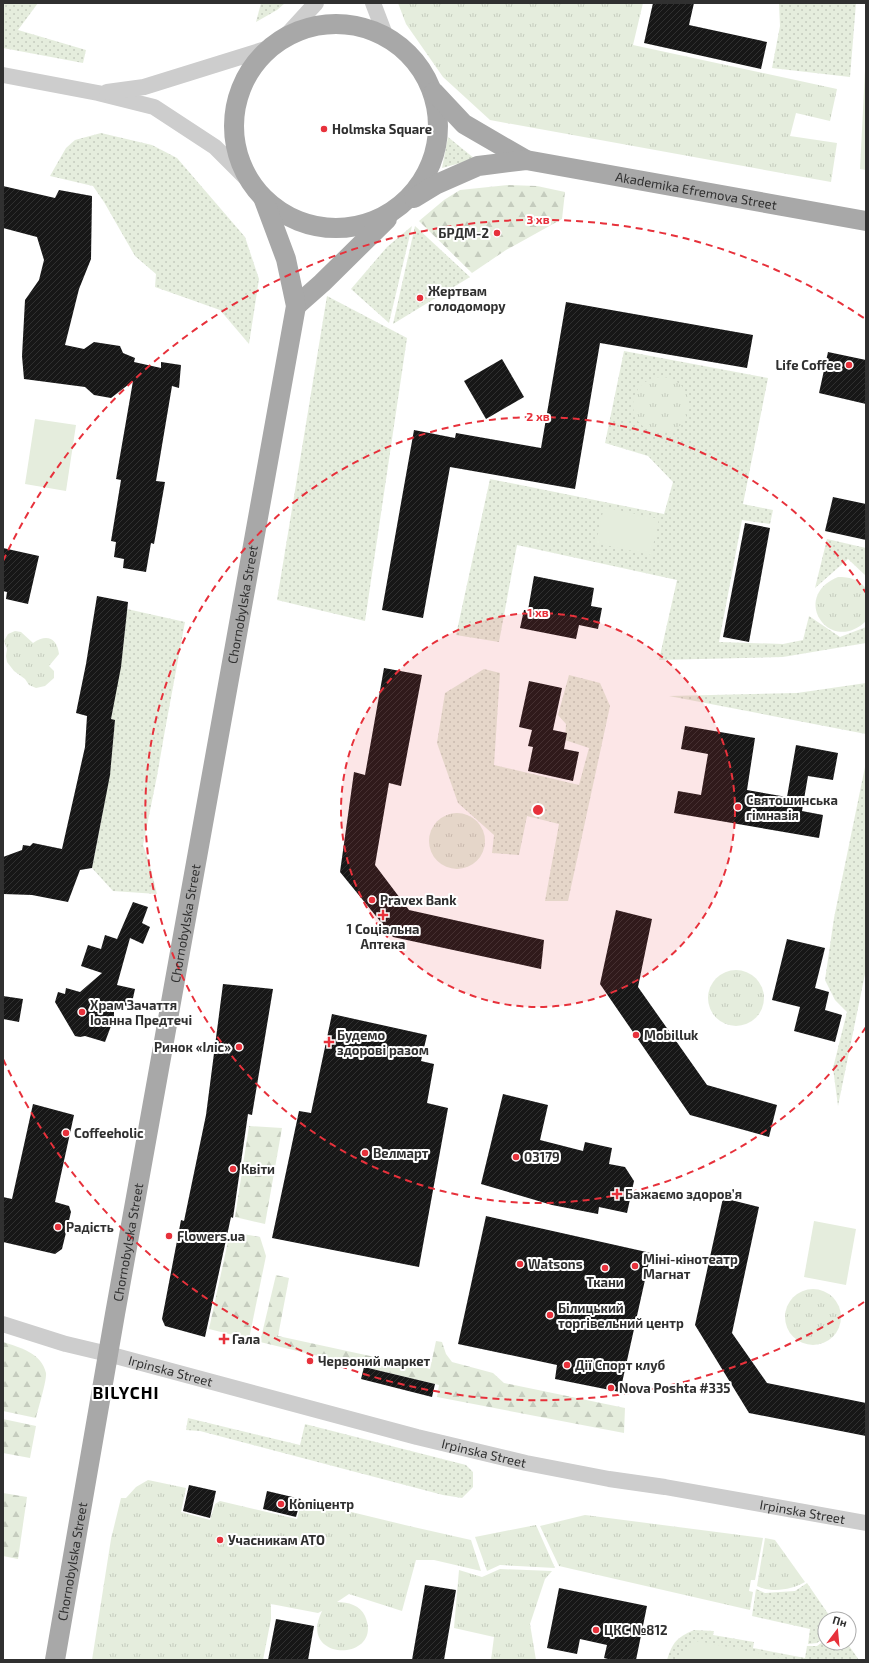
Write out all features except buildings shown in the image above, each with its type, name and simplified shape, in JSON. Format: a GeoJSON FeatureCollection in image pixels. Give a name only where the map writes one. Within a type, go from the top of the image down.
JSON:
{"type":"FeatureCollection","features":[{"type":"Feature","properties":{"kind":"main road"},"geometry":{"type":"LineString","coordinates":[[264,200],[286,259],[296,306],[322,283],[399,208],[421,184],[435,155],[439,122],[432,90],[424,73],[413,58],[386,37],[353,25],[318,25],[277,43],[248,72],[236,101],[233,133],[240,164],[247,178],[264,200],[287,217],[315,227],[344,229],[373,223],[399,208]]}},
{"type":"Feature","properties":{"kind":"main road","name":"Akademika Efremova Street"},"geometry":{"type":"LineString","coordinates":[[432,90],[464,124],[526,160]]}},
{"type":"Feature","properties":{"kind":"main road","name":"Akademika Efremova Street"},"geometry":{"type":"LineString","coordinates":[[399,208],[437,184],[478,166],[526,160],[866,221]]}},
{"type":"Feature","properties":{"kind":"main road","name":"Chornobylska Street"},"geometry":{"type":"LineString","coordinates":[[55,1660],[108,1354],[296,306]]}},
{"type":"Feature","properties":{"kind":"street"},"geometry":{"type":"LineString","coordinates":[[98,93],[144,86],[277,43],[316,3]]}},
{"type":"Feature","properties":{"kind":"street"},"geometry":{"type":"LineString","coordinates":[[373,3],[386,37]]}},
{"type":"Feature","properties":{"kind":"street"},"geometry":{"type":"LineString","coordinates":[[3,75],[98,93],[154,107],[215,146],[247,178]]}},
{"type":"Feature","properties":{"kind":"street","name":"Irpinska Street"},"geometry":{"type":"LineString","coordinates":[[3,1324],[66,1344],[417,1437],[609,1479],[866,1523]]}},
{"type":"Feature","properties":{"kind":"green space"},"geometry":{"type":"Polygon","coordinates":[[[3,3],[38,3],[18,30],[86,50],[83,63],[3,48],[3,3]]]}},
{"type":"Feature","properties":{"kind":"green space"},"geometry":{"type":"Polygon","coordinates":[[[261,3],[285,3],[277,10],[256,22],[261,3]]]}},
{"type":"Feature","properties":{"kind":"green space"},"geometry":{"type":"Polygon","coordinates":[[[398,3],[643,3],[633,45],[837,89],[830,121],[796,113],[790,136],[837,143],[831,182],[490,120],[443,77],[406,24],[398,3]]]}},
{"type":"Feature","properties":{"kind":"green space"},"geometry":{"type":"Polygon","coordinates":[[[779,3],[856,3],[850,77],[772,68],[780,26],[779,3]]]}},
{"type":"Feature","properties":{"kind":"green space"},"geometry":{"type":"Polygon","coordinates":[[[866,51],[866,170],[860,169],[866,51]]]}},
{"type":"Feature","properties":{"kind":"green space"},"geometry":{"type":"Polygon","coordinates":[[[101,133],[152,145],[177,158],[245,237],[259,279],[249,344],[220,310],[155,287],[156,274],[135,256],[104,202],[93,186],[50,176],[66,148],[75,140],[101,133]]]}},
{"type":"Feature","properties":{"kind":"green space"},"geometry":{"type":"Polygon","coordinates":[[[448,137],[475,159],[442,168],[448,137]]]}},
{"type":"Feature","properties":{"kind":"green space"},"geometry":{"type":"Polygon","coordinates":[[[508,185],[537,186],[565,192],[562,219],[506,250],[472,273],[419,221],[444,200],[460,190],[508,185]]]}},
{"type":"Feature","properties":{"kind":"green space"},"geometry":{"type":"Polygon","coordinates":[[[412,226],[389,323],[351,289],[387,247],[412,226]]]}},
{"type":"Feature","properties":{"kind":"green space"},"geometry":{"type":"Polygon","coordinates":[[[415,226],[470,277],[393,324],[415,226]]]}},
{"type":"Feature","properties":{"kind":"green space"},"geometry":{"type":"Polygon","coordinates":[[[327,296],[407,338],[365,621],[277,600],[327,296]]]}},
{"type":"Feature","properties":{"kind":"green space"},"geometry":{"type":"Polygon","coordinates":[[[624,351],[768,378],[743,504],[773,510],[770,524],[742,520],[719,642],[783,644],[803,640],[809,616],[840,637],[866,627],[866,643],[783,657],[659,660],[677,580],[517,545],[499,642],[456,635],[490,479],[664,514],[673,482],[648,456],[605,443],[624,351]]]}},
{"type":"Feature","properties":{"kind":"green space"},"geometry":{"type":"Polygon","coordinates":[[[661,377],[672,379],[681,385],[687,394],[689,405],[687,416],[681,425],[672,431],[661,433],[650,431],[641,425],[635,416],[633,405],[635,394],[641,385],[650,379],[661,377]]]}},
{"type":"Feature","properties":{"kind":"green space"},"geometry":{"type":"Polygon","coordinates":[[[35,419],[76,425],[66,491],[25,484],[35,419]]]}},
{"type":"Feature","properties":{"kind":"green space"},"geometry":{"type":"Polygon","coordinates":[[[604,507],[659,519],[651,555],[596,543],[604,507]]]}},
{"type":"Feature","properties":{"kind":"green space"},"geometry":{"type":"Polygon","coordinates":[[[827,539],[866,548],[866,576],[848,559],[815,588],[827,539]]]}},
{"type":"Feature","properties":{"kind":"green space"},"geometry":{"type":"Polygon","coordinates":[[[838,577],[853,579],[860,582],[866,588],[866,621],[852,630],[840,632],[828,628],[820,620],[816,609],[817,597],[824,586],[838,577]]]}},
{"type":"Feature","properties":{"kind":"green space"},"geometry":{"type":"Polygon","coordinates":[[[127,609],[185,622],[143,845],[157,894],[113,891],[92,868],[109,777],[115,721],[111,719],[123,647],[127,609]]]}},
{"type":"Feature","properties":{"kind":"green space"},"geometry":{"type":"Polygon","coordinates":[[[15,631],[21,632],[33,643],[46,638],[50,639],[56,644],[59,654],[49,666],[54,671],[54,678],[45,686],[36,688],[29,685],[25,679],[14,671],[7,662],[7,649],[4,641],[8,634],[15,631]]]}},
{"type":"Feature","properties":{"kind":"green space"},"geometry":{"type":"Polygon","coordinates":[[[484,669],[500,673],[494,765],[579,785],[589,748],[565,740],[566,724],[558,715],[569,675],[600,683],[610,706],[568,901],[545,901],[559,824],[527,816],[519,855],[492,853],[494,835],[458,803],[437,743],[445,693],[484,669]]]}},
{"type":"Feature","properties":{"kind":"green space"},"geometry":{"type":"Polygon","coordinates":[[[866,683],[866,734],[669,696],[797,693],[866,683]]]}},
{"type":"Feature","properties":{"kind":"green space"},"geometry":{"type":"Polygon","coordinates":[[[866,762],[866,969],[838,1106],[833,1068],[847,1012],[835,1000],[825,980],[834,918],[866,762]]]}},
{"type":"Feature","properties":{"kind":"green space"},"geometry":{"type":"Polygon","coordinates":[[[457,813],[468,815],[477,821],[483,830],[485,841],[483,852],[477,861],[468,867],[457,869],[446,867],[437,861],[431,852],[429,841],[431,830],[437,821],[446,815],[457,813]]]}},
{"type":"Feature","properties":{"kind":"green space"},"geometry":{"type":"Polygon","coordinates":[[[731,970],[741,970],[756,978],[762,987],[764,998],[762,1009],[756,1018],[741,1026],[731,1026],[720,1021],[713,1014],[708,1003],[708,993],[713,982],[720,975],[731,970]]]}},
{"type":"Feature","properties":{"kind":"green space"},"geometry":{"type":"Polygon","coordinates":[[[249,1126],[282,1128],[265,1224],[235,1217],[249,1126]]]}},
{"type":"Feature","properties":{"kind":"green space"},"geometry":{"type":"Polygon","coordinates":[[[814,1221],[856,1229],[846,1285],[804,1277],[814,1221]]]}},
{"type":"Feature","properties":{"kind":"green space"},"geometry":{"type":"Polygon","coordinates":[[[230,1232],[260,1237],[266,1256],[249,1339],[209,1329],[230,1232]]]}},
{"type":"Feature","properties":{"kind":"green space"},"geometry":{"type":"Polygon","coordinates":[[[276,1275],[289,1278],[278,1336],[430,1369],[436,1341],[442,1342],[446,1354],[452,1362],[493,1373],[504,1383],[625,1408],[624,1433],[437,1397],[439,1385],[260,1342],[276,1275]]]}},
{"type":"Feature","properties":{"kind":"green space"},"geometry":{"type":"Polygon","coordinates":[[[808,1289],[818,1289],[833,1297],[839,1306],[841,1317],[839,1328],[833,1337],[818,1345],[808,1345],[797,1340],[790,1333],[785,1322],[785,1312],[790,1301],[797,1294],[808,1289]]]}},
{"type":"Feature","properties":{"kind":"green space"},"geometry":{"type":"Polygon","coordinates":[[[3,1342],[29,1352],[40,1360],[44,1366],[46,1377],[36,1418],[3,1411],[3,1342]]]}},
{"type":"Feature","properties":{"kind":"green space"},"geometry":{"type":"Polygon","coordinates":[[[188,1418],[300,1445],[305,1424],[466,1465],[473,1472],[473,1487],[462,1498],[443,1495],[200,1431],[186,1430],[188,1418]]]}},
{"type":"Feature","properties":{"kind":"green space"},"geometry":{"type":"Polygon","coordinates":[[[3,1419],[36,1426],[30,1458],[3,1453],[3,1419]]]}},
{"type":"Feature","properties":{"kind":"green space"},"geometry":{"type":"Polygon","coordinates":[[[148,1480],[186,1488],[181,1512],[210,1520],[215,1504],[220,1501],[297,1519],[302,1500],[471,1540],[481,1571],[434,1560],[416,1560],[402,1611],[349,1594],[337,1602],[349,1604],[360,1609],[365,1616],[368,1631],[363,1642],[353,1648],[341,1650],[329,1648],[321,1640],[317,1628],[322,1611],[318,1613],[271,1604],[271,1619],[263,1660],[92,1660],[111,1539],[121,1498],[126,1498],[136,1487],[148,1480]]]}},
{"type":"Feature","properties":{"kind":"green space"},"geometry":{"type":"Polygon","coordinates":[[[3,1493],[27,1497],[18,1559],[3,1556],[3,1493]]]}},
{"type":"Feature","properties":{"kind":"green space"},"geometry":{"type":"Polygon","coordinates":[[[585,1515],[763,1538],[755,1580],[751,1580],[749,1591],[753,1592],[750,1610],[559,1566],[540,1526],[585,1515]]]}},
{"type":"Feature","properties":{"kind":"green space"},"geometry":{"type":"Polygon","coordinates":[[[536,1525],[555,1568],[500,1565],[487,1571],[475,1537],[536,1525]]]}},
{"type":"Feature","properties":{"kind":"green space"},"geometry":{"type":"Polygon","coordinates":[[[765,1538],[775,1540],[805,1582],[788,1589],[781,1590],[757,1586],[765,1538]]]}},
{"type":"Feature","properties":{"kind":"green space"},"geometry":{"type":"Polygon","coordinates":[[[500,1569],[552,1571],[545,1579],[530,1624],[536,1660],[491,1660],[494,1637],[454,1628],[459,1570],[482,1577],[500,1569]]]}},
{"type":"Feature","properties":{"kind":"green space"},"geometry":{"type":"Polygon","coordinates":[[[807,1583],[826,1611],[817,1611],[817,1643],[808,1644],[810,1629],[752,1616],[756,1589],[765,1593],[795,1591],[807,1583]]]}},
{"type":"Feature","properties":{"kind":"green space"},"geometry":{"type":"Polygon","coordinates":[[[694,1630],[714,1631],[713,1635],[754,1642],[753,1648],[805,1658],[807,1646],[817,1646],[817,1651],[853,1651],[859,1660],[667,1660],[673,1645],[683,1636],[694,1630]]]}},
{"type":"Feature","properties":{"kind":"green space"},"geometry":{"type":"Polygon","coordinates":[[[698,1641],[792,1660],[677,1660],[678,1657],[698,1641]]]}},
{"type":"Feature","properties":{"kind":"place","name":"Holmska Square"},"geometry":{"type":"Point","coordinates":[324,129]}},
{"type":"Feature","properties":{"kind":"place","name":"БРДМ-2"},"geometry":{"type":"Point","coordinates":[497,233]}},
{"type":"Feature","properties":{"kind":"place","name":"Жертвам голодомору"},"geometry":{"type":"Point","coordinates":[420,298]}},
{"type":"Feature","properties":{"kind":"place","name":"Life Coffee"},"geometry":{"type":"Point","coordinates":[849,365]}},
{"type":"Feature","properties":{"kind":"place","name":"Святошинська гімназія"},"geometry":{"type":"Point","coordinates":[738,807]}},
{"type":"Feature","properties":{"kind":"place","name":"Pravex Bank"},"geometry":{"type":"Point","coordinates":[372,900]}},
{"type":"Feature","properties":{"kind":"place","name":"1 Соціальна Аптека"},"geometry":{"type":"Point","coordinates":[383,915]}},
{"type":"Feature","properties":{"kind":"place","name":"Храм Зачаття Іоанна Предтечі"},"geometry":{"type":"Point","coordinates":[82,1012]}},
{"type":"Feature","properties":{"kind":"place","name":"Mobilluk"},"geometry":{"type":"Point","coordinates":[636,1035]}},
{"type":"Feature","properties":{"kind":"place","name":"Будемо здорові разом"},"geometry":{"type":"Point","coordinates":[329,1042]}},
{"type":"Feature","properties":{"kind":"place","name":"Ринок «Іліс»"},"geometry":{"type":"Point","coordinates":[239,1047]}},
{"type":"Feature","properties":{"kind":"place","name":"Coffeeholic"},"geometry":{"type":"Point","coordinates":[66,1133]}},
{"type":"Feature","properties":{"kind":"place","name":"Велмарт"},"geometry":{"type":"Point","coordinates":[365,1153]}},
{"type":"Feature","properties":{"kind":"place","name":"03179"},"geometry":{"type":"Point","coordinates":[516,1157]}},
{"type":"Feature","properties":{"kind":"place","name":"Квіти"},"geometry":{"type":"Point","coordinates":[233,1169]}},
{"type":"Feature","properties":{"kind":"place","name":"Бажаємо здоровʼя"},"geometry":{"type":"Point","coordinates":[617,1194]}},
{"type":"Feature","properties":{"kind":"place","name":"Радість"},"geometry":{"type":"Point","coordinates":[58,1227]}},
{"type":"Feature","properties":{"kind":"place","name":"Flowers.ua"},"geometry":{"type":"Point","coordinates":[169,1236]}},
{"type":"Feature","properties":{"kind":"place","name":"Watsons"},"geometry":{"type":"Point","coordinates":[520,1264]}},
{"type":"Feature","properties":{"kind":"place","name":"Міні-кінотеатр Магнат"},"geometry":{"type":"Point","coordinates":[635,1266]}},
{"type":"Feature","properties":{"kind":"place","name":"Ткани"},"geometry":{"type":"Point","coordinates":[605,1268]}},
{"type":"Feature","properties":{"kind":"place","name":"Білицький торгівельний центр"},"geometry":{"type":"Point","coordinates":[550,1315]}},
{"type":"Feature","properties":{"kind":"place","name":"Гала"},"geometry":{"type":"Point","coordinates":[224,1339]}},
{"type":"Feature","properties":{"kind":"place","name":"Червоний маркет"},"geometry":{"type":"Point","coordinates":[310,1361]}},
{"type":"Feature","properties":{"kind":"place","name":"Дії Спорт клуб"},"geometry":{"type":"Point","coordinates":[567,1365]}},
{"type":"Feature","properties":{"kind":"place","name":"Nova Poshta #335"},"geometry":{"type":"Point","coordinates":[611,1388]}},
{"type":"Feature","properties":{"kind":"place","name":"Копіцентр"},"geometry":{"type":"Point","coordinates":[281,1504]}},
{"type":"Feature","properties":{"kind":"place","name":"Учасникам АТО"},"geometry":{"type":"Point","coordinates":[220,1540]}},
{"type":"Feature","properties":{"kind":"place","name":"ЦКС №812"},"geometry":{"type":"Point","coordinates":[596,1630]}},
{"type":"Feature","properties":{"kind":"district","name":"BILYCHI"},"geometry":{"type":"Point","coordinates":[126,1393]}}]}
